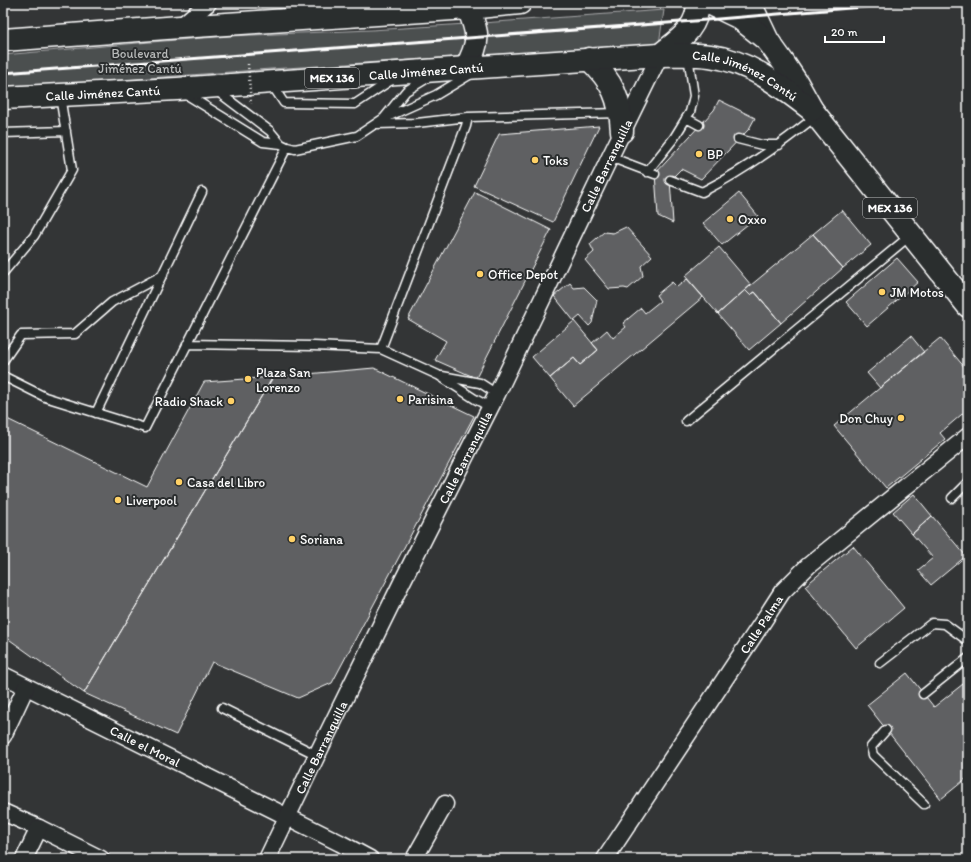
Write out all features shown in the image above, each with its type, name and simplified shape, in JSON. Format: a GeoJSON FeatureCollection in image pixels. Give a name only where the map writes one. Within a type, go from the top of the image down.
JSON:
{"type":"FeatureCollection","features":[{"type":"Feature","properties":{"kind":"main road"},"geometry":{"type":"LineString","coordinates":[[3,40],[468,8],[520,3]]}},
{"type":"Feature","properties":{"kind":"main road"},"geometry":{"type":"LineString","coordinates":[[660,55],[687,34],[697,13],[698,3]]}},
{"type":"Feature","properties":{"kind":"main road","name":"MEX 136"},"geometry":{"type":"LineString","coordinates":[[709,3],[738,17],[768,41],[790,72],[814,113],[968,306]]}},
{"type":"Feature","properties":{"kind":"main road"},"geometry":{"type":"LineString","coordinates":[[750,3],[768,41]]}},
{"type":"Feature","properties":{"kind":"main road"},"geometry":{"type":"LineString","coordinates":[[468,8],[475,24],[477,37],[473,53],[475,67]]}},
{"type":"Feature","properties":{"kind":"main road","name":"Calle Jiménez Cantú"},"geometry":{"type":"LineString","coordinates":[[3,98],[211,87],[589,59],[688,55],[710,56],[728,60],[755,70],[790,93],[814,113]]}},
{"type":"Feature","properties":{"kind":"main road"},"geometry":{"type":"LineString","coordinates":[[589,59],[608,80],[615,93],[621,122]]}},
{"type":"Feature","properties":{"kind":"street"},"geometry":{"type":"LineString","coordinates":[[180,27],[208,3]]}},
{"type":"Feature","properties":{"kind":"street","name":"Calle Barranquilla"},"geometry":{"type":"LineString","coordinates":[[267,859],[402,582],[494,401],[610,156],[621,122],[660,55]]}},
{"type":"Feature","properties":{"kind":"street","name":"Calle Palma"},"geometry":{"type":"LineString","coordinates":[[605,859],[782,592],[808,566],[968,436]]}},
{"type":"Feature","properties":{"kind":"street","name":"Calle el Moral"},"geometry":{"type":"LineString","coordinates":[[3,675],[370,859]]}},
{"type":"Feature","properties":{"kind":"street"},"geometry":{"type":"LineString","coordinates":[[3,736],[26,687]]}},
{"type":"Feature","properties":{"kind":"street"},"geometry":{"type":"LineString","coordinates":[[414,859],[446,804]]}},
{"type":"Feature","properties":{"kind":"street"},"geometry":{"type":"LineString","coordinates":[[3,812],[101,859]]}},
{"type":"Feature","properties":{"kind":"street"},"geometry":{"type":"LineString","coordinates":[[24,859],[39,828]]}},
{"type":"Feature","properties":{"kind":"lane"},"geometry":{"type":"LineString","coordinates":[[610,156],[651,173],[690,112],[694,96],[688,55]]}},
{"type":"Feature","properties":{"kind":"lane"},"geometry":{"type":"LineString","coordinates":[[177,89],[263,142],[294,148],[357,136],[384,118],[436,95],[475,67]]}},
{"type":"Feature","properties":{"kind":"lane"},"geometry":{"type":"LineString","coordinates":[[384,118],[406,91],[441,70]]}},
{"type":"Feature","properties":{"kind":"lane"},"geometry":{"type":"LineString","coordinates":[[211,87],[270,131],[284,145]]}},
{"type":"Feature","properties":{"kind":"lane"},"geometry":{"type":"LineString","coordinates":[[3,273],[34,236],[72,170],[60,94]]}},
{"type":"Feature","properties":{"kind":"lane"},"geometry":{"type":"LineString","coordinates":[[670,180],[702,192],[764,156],[779,145],[814,113]]}},
{"type":"Feature","properties":{"kind":"lane"},"geometry":{"type":"LineString","coordinates":[[376,124],[417,124],[468,117],[621,122]]}},
{"type":"Feature","properties":{"kind":"lane"},"geometry":{"type":"LineString","coordinates":[[381,349],[466,126],[468,117]]}},
{"type":"Feature","properties":{"kind":"lane"},"geometry":{"type":"LineString","coordinates":[[686,118],[700,125]]}},
{"type":"Feature","properties":{"kind":"lane"},"geometry":{"type":"LineString","coordinates":[[3,133],[66,131]]}},
{"type":"Feature","properties":{"kind":"lane"},"geometry":{"type":"LineString","coordinates":[[738,139],[762,145],[779,145]]}},
{"type":"Feature","properties":{"kind":"lane"},"geometry":{"type":"LineString","coordinates":[[3,376],[45,397],[144,428],[187,344],[284,145]]}},
{"type":"Feature","properties":{"kind":"lane"},"geometry":{"type":"LineString","coordinates":[[96,413],[202,192]]}},
{"type":"Feature","properties":{"kind":"lane"},"geometry":{"type":"LineString","coordinates":[[686,421],[911,234]]}},
{"type":"Feature","properties":{"kind":"lane"},"geometry":{"type":"LineString","coordinates":[[3,361],[21,335],[75,334],[112,302],[162,275]]}},
{"type":"Feature","properties":{"kind":"lane"},"geometry":{"type":"LineString","coordinates":[[187,344],[314,346],[381,349],[438,375],[475,399],[494,401]]}},
{"type":"Feature","properties":{"kind":"lane"},"geometry":{"type":"LineString","coordinates":[[438,375],[480,383],[494,401]]}},
{"type":"Feature","properties":{"kind":"lane"},"geometry":{"type":"LineString","coordinates":[[952,498],[968,482]]}},
{"type":"Feature","properties":{"kind":"lane"},"geometry":{"type":"LineString","coordinates":[[880,663],[932,623],[945,624],[968,641]]}},
{"type":"Feature","properties":{"kind":"lane"},"geometry":{"type":"LineString","coordinates":[[923,694],[968,658]]}},
{"type":"Feature","properties":{"kind":"lane"},"geometry":{"type":"LineString","coordinates":[[222,708],[317,754]]}},
{"type":"Feature","properties":{"kind":"lane"},"geometry":{"type":"LineString","coordinates":[[886,730],[871,747],[873,755],[924,804]]}},
{"type":"Feature","properties":{"kind":"path"},"geometry":{"type":"LineString","coordinates":[[248,64],[250,104]]}},
{"type":"Feature","properties":{"kind":"green space","name":"Boulevard Jiménez Cantú"},"geometry":{"type":"Polygon","coordinates":[[[664,10],[659,44],[270,69],[3,89],[3,55],[230,36],[372,30],[664,10]]]}},
{"type":"Feature","properties":{"kind":"building","name":"BP"},"geometry":{"type":"Polygon","coordinates":[[[719,100],[755,118],[749,129],[701,179],[681,169],[670,180],[673,223],[658,216],[655,174],[714,110],[719,100]]]}},
{"type":"Feature","properties":{"kind":"building","name":"Toks"},"geometry":{"type":"Polygon","coordinates":[[[599,126],[553,222],[474,186],[499,134],[599,126]]]}},
{"type":"Feature","properties":{"kind":"building","name":"Office Depot"},"geometry":{"type":"Polygon","coordinates":[[[475,192],[551,230],[476,378],[435,360],[446,341],[408,319],[475,192]]]}},
{"type":"Feature","properties":{"kind":"building","name":"Oxxo"},"geometry":{"type":"Polygon","coordinates":[[[739,193],[758,216],[722,245],[703,223],[739,193]]]}},
{"type":"Feature","properties":{"kind":"building"},"geometry":{"type":"Polygon","coordinates":[[[842,210],[871,245],[843,268],[813,234],[842,210]]]}},
{"type":"Feature","properties":{"kind":"building"},"geometry":{"type":"Polygon","coordinates":[[[626,227],[652,256],[641,266],[643,276],[628,289],[609,289],[585,260],[594,252],[590,244],[604,232],[613,233],[626,227]]]}},
{"type":"Feature","properties":{"kind":"building"},"geometry":{"type":"Polygon","coordinates":[[[813,234],[843,268],[781,323],[755,292],[750,295],[745,290],[813,234]]]}},
{"type":"Feature","properties":{"kind":"building"},"geometry":{"type":"Polygon","coordinates":[[[719,247],[751,285],[718,314],[685,276],[719,247]]]}},
{"type":"Feature","properties":{"kind":"building","name":"JM Motos"},"geometry":{"type":"Polygon","coordinates":[[[897,258],[918,282],[867,326],[846,302],[897,258]]]}},
{"type":"Feature","properties":{"kind":"building"},"geometry":{"type":"Polygon","coordinates":[[[687,279],[703,297],[573,406],[550,378],[574,358],[580,365],[598,350],[592,343],[607,330],[613,338],[626,327],[623,323],[641,308],[645,313],[660,301],[656,295],[672,282],[677,287],[687,279]]]}},
{"type":"Feature","properties":{"kind":"building"},"geometry":{"type":"Polygon","coordinates":[[[570,283],[574,288],[584,287],[597,300],[592,323],[589,326],[580,316],[574,321],[554,296],[570,283]]]}},
{"type":"Feature","properties":{"kind":"building"},"geometry":{"type":"Polygon","coordinates":[[[745,290],[750,295],[755,292],[781,323],[749,350],[718,314],[745,290]]]}},
{"type":"Feature","properties":{"kind":"building"},"geometry":{"type":"Polygon","coordinates":[[[574,321],[598,350],[580,365],[574,358],[550,378],[532,357],[574,321]]]}},
{"type":"Feature","properties":{"kind":"building"},"geometry":{"type":"Polygon","coordinates":[[[911,336],[924,352],[880,388],[867,373],[911,336]]]}},
{"type":"Feature","properties":{"kind":"building","name":"Don Chuy"},"geometry":{"type":"Polygon","coordinates":[[[940,338],[966,369],[968,367],[968,409],[940,433],[945,439],[886,488],[834,426],[940,338]]]}},
{"type":"Feature","properties":{"kind":"building","name":"Soriana"},"geometry":{"type":"Polygon","coordinates":[[[374,368],[474,416],[332,683],[298,698],[212,662],[176,735],[84,693],[273,377],[374,368]]]}},
{"type":"Feature","properties":{"kind":"building"},"geometry":{"type":"Polygon","coordinates":[[[273,377],[84,693],[3,635],[3,417],[147,487],[204,382],[273,377]]]}},
{"type":"Feature","properties":{"kind":"building"},"geometry":{"type":"Polygon","coordinates":[[[914,494],[932,516],[912,534],[893,512],[914,494]]]}},
{"type":"Feature","properties":{"kind":"building"},"geometry":{"type":"Polygon","coordinates":[[[932,516],[966,556],[931,585],[918,570],[933,558],[912,534],[932,516]]]}},
{"type":"Feature","properties":{"kind":"building"},"geometry":{"type":"Polygon","coordinates":[[[853,546],[904,608],[856,648],[805,586],[853,546]]]}},
{"type":"Feature","properties":{"kind":"building"},"geometry":{"type":"Polygon","coordinates":[[[907,673],[934,707],[968,680],[968,777],[941,799],[867,705],[907,673]]]}},
{"type":"Feature","properties":{"kind":"railway"},"geometry":{"type":"LineString","coordinates":[[3,73],[694,21],[910,3]]}},
{"type":"Feature","properties":{"kind":"place","name":"BP"},"geometry":{"type":"Point","coordinates":[699,154]}},
{"type":"Feature","properties":{"kind":"place","name":"Toks"},"geometry":{"type":"Point","coordinates":[535,160]}},
{"type":"Feature","properties":{"kind":"place","name":"Oxxo"},"geometry":{"type":"Point","coordinates":[730,219]}},
{"type":"Feature","properties":{"kind":"place","name":"Office Depot"},"geometry":{"type":"Point","coordinates":[480,274]}},
{"type":"Feature","properties":{"kind":"place","name":"JM Motos"},"geometry":{"type":"Point","coordinates":[882,292]}},
{"type":"Feature","properties":{"kind":"place","name":"Plaza San Lorenzo"},"geometry":{"type":"Point","coordinates":[248,379]}},
{"type":"Feature","properties":{"kind":"place","name":"Parisina"},"geometry":{"type":"Point","coordinates":[400,399]}},
{"type":"Feature","properties":{"kind":"place","name":"Radio Shack"},"geometry":{"type":"Point","coordinates":[231,401]}},
{"type":"Feature","properties":{"kind":"place","name":"Don Chuy"},"geometry":{"type":"Point","coordinates":[901,418]}},
{"type":"Feature","properties":{"kind":"place","name":"Casa del Libro"},"geometry":{"type":"Point","coordinates":[179,482]}},
{"type":"Feature","properties":{"kind":"place","name":"Liverpool"},"geometry":{"type":"Point","coordinates":[118,500]}},
{"type":"Feature","properties":{"kind":"place","name":"Soriana"},"geometry":{"type":"Point","coordinates":[292,539]}}]}
